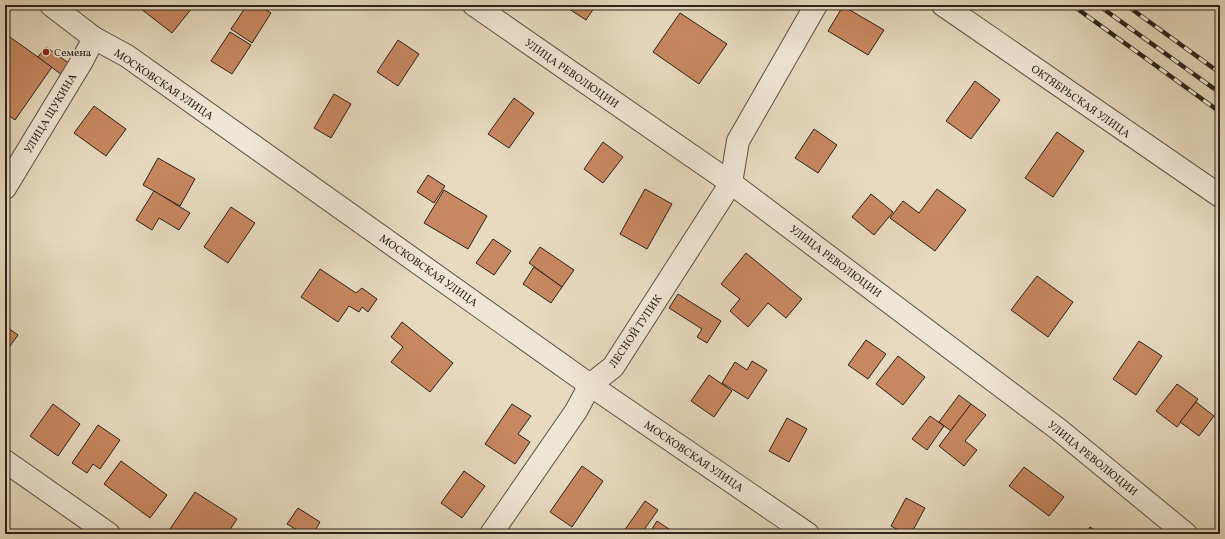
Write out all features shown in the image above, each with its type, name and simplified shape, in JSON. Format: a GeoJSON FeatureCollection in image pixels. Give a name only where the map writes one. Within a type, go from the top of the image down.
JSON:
{"type":"FeatureCollection","features":[{"type":"Feature","properties":{"kind":"street","name":"МОСКОВСКАЯ УЛИЦА"},"geometry":{"type":"LineString","coordinates":[[51,5],[94,38],[127,56],[590,385],[808,534]]}},
{"type":"Feature","properties":{"kind":"street","name":"УЛИЦА РЕВОЛЮЦИИ"},"geometry":{"type":"LineString","coordinates":[[474,5],[731,182],[1058,429],[1186,534]]}},
{"type":"Feature","properties":{"kind":"street"},"geometry":{"type":"LineString","coordinates":[[731,182],[738,141],[816,5]]}},
{"type":"Feature","properties":{"kind":"street","name":"ОКТЯБРЬСКАЯ УЛИЦА"},"geometry":{"type":"LineString","coordinates":[[943,5],[1220,196]]}},
{"type":"Feature","properties":{"kind":"street","name":"УЛИЦА ЩУКИНА"},"geometry":{"type":"LineString","coordinates":[[5,188],[94,38]]}},
{"type":"Feature","properties":{"kind":"street","name":"ЛЕСНОЙ ТУПИК"},"geometry":{"type":"LineString","coordinates":[[491,534],[576,411],[590,385],[613,367],[731,182]]}},
{"type":"Feature","properties":{"kind":"street"},"geometry":{"type":"LineString","coordinates":[[5,461],[108,534]]}},
{"type":"Feature","properties":{"kind":"building"},"geometry":{"type":"Polygon","coordinates":[[[136,5],[189,5],[192,8],[172,33],[136,5]]]}},
{"type":"Feature","properties":{"kind":"building"},"geometry":{"type":"Polygon","coordinates":[[[247,5],[258,5],[271,13],[252,43],[231,29],[247,5]]]}},
{"type":"Feature","properties":{"kind":"building"},"geometry":{"type":"Polygon","coordinates":[[[563,5],[596,5],[586,20],[563,5]]]}},
{"type":"Feature","properties":{"kind":"building"},"geometry":{"type":"Polygon","coordinates":[[[843,6],[884,30],[868,55],[828,31],[843,6]]]}},
{"type":"Feature","properties":{"kind":"building"},"geometry":{"type":"Polygon","coordinates":[[[680,13],[727,44],[699,84],[653,52],[680,13]]]}},
{"type":"Feature","properties":{"kind":"building"},"geometry":{"type":"Polygon","coordinates":[[[230,32],[251,45],[232,74],[211,61],[230,32]]]}},
{"type":"Feature","properties":{"kind":"building"},"geometry":{"type":"Polygon","coordinates":[[[7,35],[52,67],[15,120],[5,113],[5,38],[7,35]]]}},
{"type":"Feature","properties":{"kind":"building"},"geometry":{"type":"Polygon","coordinates":[[[398,40],[419,54],[398,86],[377,72],[398,40]]]}},
{"type":"Feature","properties":{"kind":"building"},"geometry":{"type":"Polygon","coordinates":[[[46,47],[70,64],[62,75],[38,57],[46,47]]]}},
{"type":"Feature","properties":{"kind":"building"},"geometry":{"type":"Polygon","coordinates":[[[975,81],[1000,100],[971,139],[946,121],[975,81]]]}},
{"type":"Feature","properties":{"kind":"building"},"geometry":{"type":"Polygon","coordinates":[[[334,94],[351,104],[331,138],[314,128],[334,94]]]}},
{"type":"Feature","properties":{"kind":"building"},"geometry":{"type":"Polygon","coordinates":[[[514,98],[534,113],[509,148],[488,134],[514,98]]]}},
{"type":"Feature","properties":{"kind":"building"},"geometry":{"type":"Polygon","coordinates":[[[94,106],[126,129],[106,156],[74,133],[94,106]]]}},
{"type":"Feature","properties":{"kind":"building"},"geometry":{"type":"Polygon","coordinates":[[[814,129],[837,145],[818,173],[795,158],[814,129]]]}},
{"type":"Feature","properties":{"kind":"building"},"geometry":{"type":"Polygon","coordinates":[[[1057,132],[1084,151],[1053,197],[1025,178],[1057,132]]]}},
{"type":"Feature","properties":{"kind":"building"},"geometry":{"type":"Polygon","coordinates":[[[603,142],[623,157],[603,183],[584,169],[603,142]]]}},
{"type":"Feature","properties":{"kind":"building"},"geometry":{"type":"Polygon","coordinates":[[[158,158],[195,179],[180,206],[143,185],[158,158]]]}},
{"type":"Feature","properties":{"kind":"building"},"geometry":{"type":"Polygon","coordinates":[[[428,175],[445,186],[434,203],[417,192],[428,175]]]}},
{"type":"Feature","properties":{"kind":"building"},"geometry":{"type":"Polygon","coordinates":[[[645,189],[672,204],[647,249],[620,234],[645,189]]]}},
{"type":"Feature","properties":{"kind":"building"},"geometry":{"type":"Polygon","coordinates":[[[937,189],[966,210],[935,251],[890,218],[903,201],[919,213],[937,189]]]}},
{"type":"Feature","properties":{"kind":"building"},"geometry":{"type":"Polygon","coordinates":[[[444,190],[487,216],[468,249],[424,223],[444,190]]]}},
{"type":"Feature","properties":{"kind":"building"},"geometry":{"type":"Polygon","coordinates":[[[154,191],[190,213],[179,230],[159,218],[152,230],[136,220],[154,191]]]}},
{"type":"Feature","properties":{"kind":"building"},"geometry":{"type":"Polygon","coordinates":[[[871,194],[893,212],[874,235],[852,217],[871,194]]]}},
{"type":"Feature","properties":{"kind":"building"},"geometry":{"type":"Polygon","coordinates":[[[231,207],[255,223],[228,263],[204,247],[231,207]]]}},
{"type":"Feature","properties":{"kind":"building"},"geometry":{"type":"Polygon","coordinates":[[[493,239],[511,251],[494,275],[476,263],[493,239]]]}},
{"type":"Feature","properties":{"kind":"building"},"geometry":{"type":"Polygon","coordinates":[[[540,247],[574,270],[562,287],[529,263],[540,247]]]}},
{"type":"Feature","properties":{"kind":"building"},"geometry":{"type":"Polygon","coordinates":[[[746,253],[802,299],[786,318],[768,303],[748,327],[730,311],[740,299],[721,284],[746,253]]]}},
{"type":"Feature","properties":{"kind":"building"},"geometry":{"type":"Polygon","coordinates":[[[534,267],[562,287],[551,303],[523,284],[534,267]]]}},
{"type":"Feature","properties":{"kind":"building"},"geometry":{"type":"Polygon","coordinates":[[[320,269],[356,293],[362,288],[377,299],[368,312],[362,307],[359,312],[349,306],[338,322],[301,297],[320,269]]]}},
{"type":"Feature","properties":{"kind":"building"},"geometry":{"type":"Polygon","coordinates":[[[1037,276],[1073,302],[1048,337],[1011,310],[1037,276]]]}},
{"type":"Feature","properties":{"kind":"building"},"geometry":{"type":"Polygon","coordinates":[[[678,294],[721,321],[707,343],[697,337],[702,329],[669,308],[678,294]]]}},
{"type":"Feature","properties":{"kind":"building"},"geometry":{"type":"Polygon","coordinates":[[[402,322],[453,363],[430,392],[391,362],[403,347],[391,337],[402,322]]]}},
{"type":"Feature","properties":{"kind":"building"},"geometry":{"type":"Polygon","coordinates":[[[5,326],[18,335],[5,353],[5,326]]]}},
{"type":"Feature","properties":{"kind":"building"},"geometry":{"type":"Polygon","coordinates":[[[866,340],[886,354],[868,379],[848,365],[866,340]]]}},
{"type":"Feature","properties":{"kind":"building"},"geometry":{"type":"Polygon","coordinates":[[[1139,341],[1162,356],[1136,395],[1113,379],[1139,341]]]}},
{"type":"Feature","properties":{"kind":"building"},"geometry":{"type":"Polygon","coordinates":[[[898,356],[925,377],[903,405],[876,384],[898,356]]]}},
{"type":"Feature","properties":{"kind":"building"},"geometry":{"type":"Polygon","coordinates":[[[752,361],[767,370],[748,399],[722,383],[735,362],[747,370],[752,361]]]}},
{"type":"Feature","properties":{"kind":"building"},"geometry":{"type":"Polygon","coordinates":[[[709,375],[732,391],[714,417],[691,401],[709,375]]]}},
{"type":"Feature","properties":{"kind":"building"},"geometry":{"type":"Polygon","coordinates":[[[1177,384],[1198,399],[1177,427],[1156,411],[1177,384]]]}},
{"type":"Feature","properties":{"kind":"building"},"geometry":{"type":"Polygon","coordinates":[[[959,395],[971,404],[951,431],[939,422],[959,395]]]}},
{"type":"Feature","properties":{"kind":"building"},"geometry":{"type":"Polygon","coordinates":[[[1196,402],[1214,416],[1199,436],[1180,422],[1196,402]]]}},
{"type":"Feature","properties":{"kind":"building"},"geometry":{"type":"Polygon","coordinates":[[[53,404],[80,424],[58,456],[30,436],[53,404]]]}},
{"type":"Feature","properties":{"kind":"building"},"geometry":{"type":"Polygon","coordinates":[[[512,404],[531,416],[518,434],[530,442],[515,464],[485,444],[512,404]]]}},
{"type":"Feature","properties":{"kind":"building"},"geometry":{"type":"Polygon","coordinates":[[[971,404],[986,415],[965,441],[977,450],[964,466],[939,446],[971,404]]]}},
{"type":"Feature","properties":{"kind":"building"},"geometry":{"type":"Polygon","coordinates":[[[930,416],[944,426],[927,450],[912,439],[930,416]]]}},
{"type":"Feature","properties":{"kind":"building"},"geometry":{"type":"Polygon","coordinates":[[[787,418],[807,429],[789,462],[769,451],[787,418]]]}},
{"type":"Feature","properties":{"kind":"building"},"geometry":{"type":"Polygon","coordinates":[[[98,425],[120,440],[100,469],[93,464],[87,473],[72,463],[98,425]]]}},
{"type":"Feature","properties":{"kind":"building"},"geometry":{"type":"Polygon","coordinates":[[[121,461],[167,495],[150,518],[104,484],[121,461]]]}},
{"type":"Feature","properties":{"kind":"building"},"geometry":{"type":"Polygon","coordinates":[[[582,466],[603,481],[572,527],[550,512],[582,466]]]}},
{"type":"Feature","properties":{"kind":"building"},"geometry":{"type":"Polygon","coordinates":[[[1024,467],[1064,497],[1049,516],[1009,486],[1024,467]]]}},
{"type":"Feature","properties":{"kind":"building"},"geometry":{"type":"Polygon","coordinates":[[[464,471],[485,486],[462,518],[441,503],[464,471]]]}},
{"type":"Feature","properties":{"kind":"building"},"geometry":{"type":"Polygon","coordinates":[[[195,492],[237,519],[227,534],[172,534],[168,532],[195,492]]]}},
{"type":"Feature","properties":{"kind":"building"},"geometry":{"type":"Polygon","coordinates":[[[906,498],[925,508],[911,534],[906,534],[891,526],[906,498]]]}},
{"type":"Feature","properties":{"kind":"building"},"geometry":{"type":"Polygon","coordinates":[[[645,501],[658,510],[641,534],[628,534],[624,531],[645,501]]]}},
{"type":"Feature","properties":{"kind":"building"},"geometry":{"type":"Polygon","coordinates":[[[298,508],[320,522],[313,534],[299,534],[300,532],[287,524],[298,508]]]}},
{"type":"Feature","properties":{"kind":"building"},"geometry":{"type":"Polygon","coordinates":[[[657,521],[675,533],[675,534],[649,534],[657,521]]]}},
{"type":"Feature","properties":{"kind":"building"},"geometry":{"type":"Polygon","coordinates":[[[1090,527],[1101,534],[1085,534],[1090,527]]]}},
{"type":"Feature","properties":{"kind":"railway"},"geometry":{"type":"LineString","coordinates":[[1072,5],[1220,112]]}},
{"type":"Feature","properties":{"kind":"railway"},"geometry":{"type":"LineString","coordinates":[[1098,5],[1220,93]]}},
{"type":"Feature","properties":{"kind":"railway"},"geometry":{"type":"LineString","coordinates":[[1126,5],[1220,73]]}},
{"type":"Feature","properties":{"kind":"place","name":"Семена"},"geometry":{"type":"Point","coordinates":[46,52]}}]}
